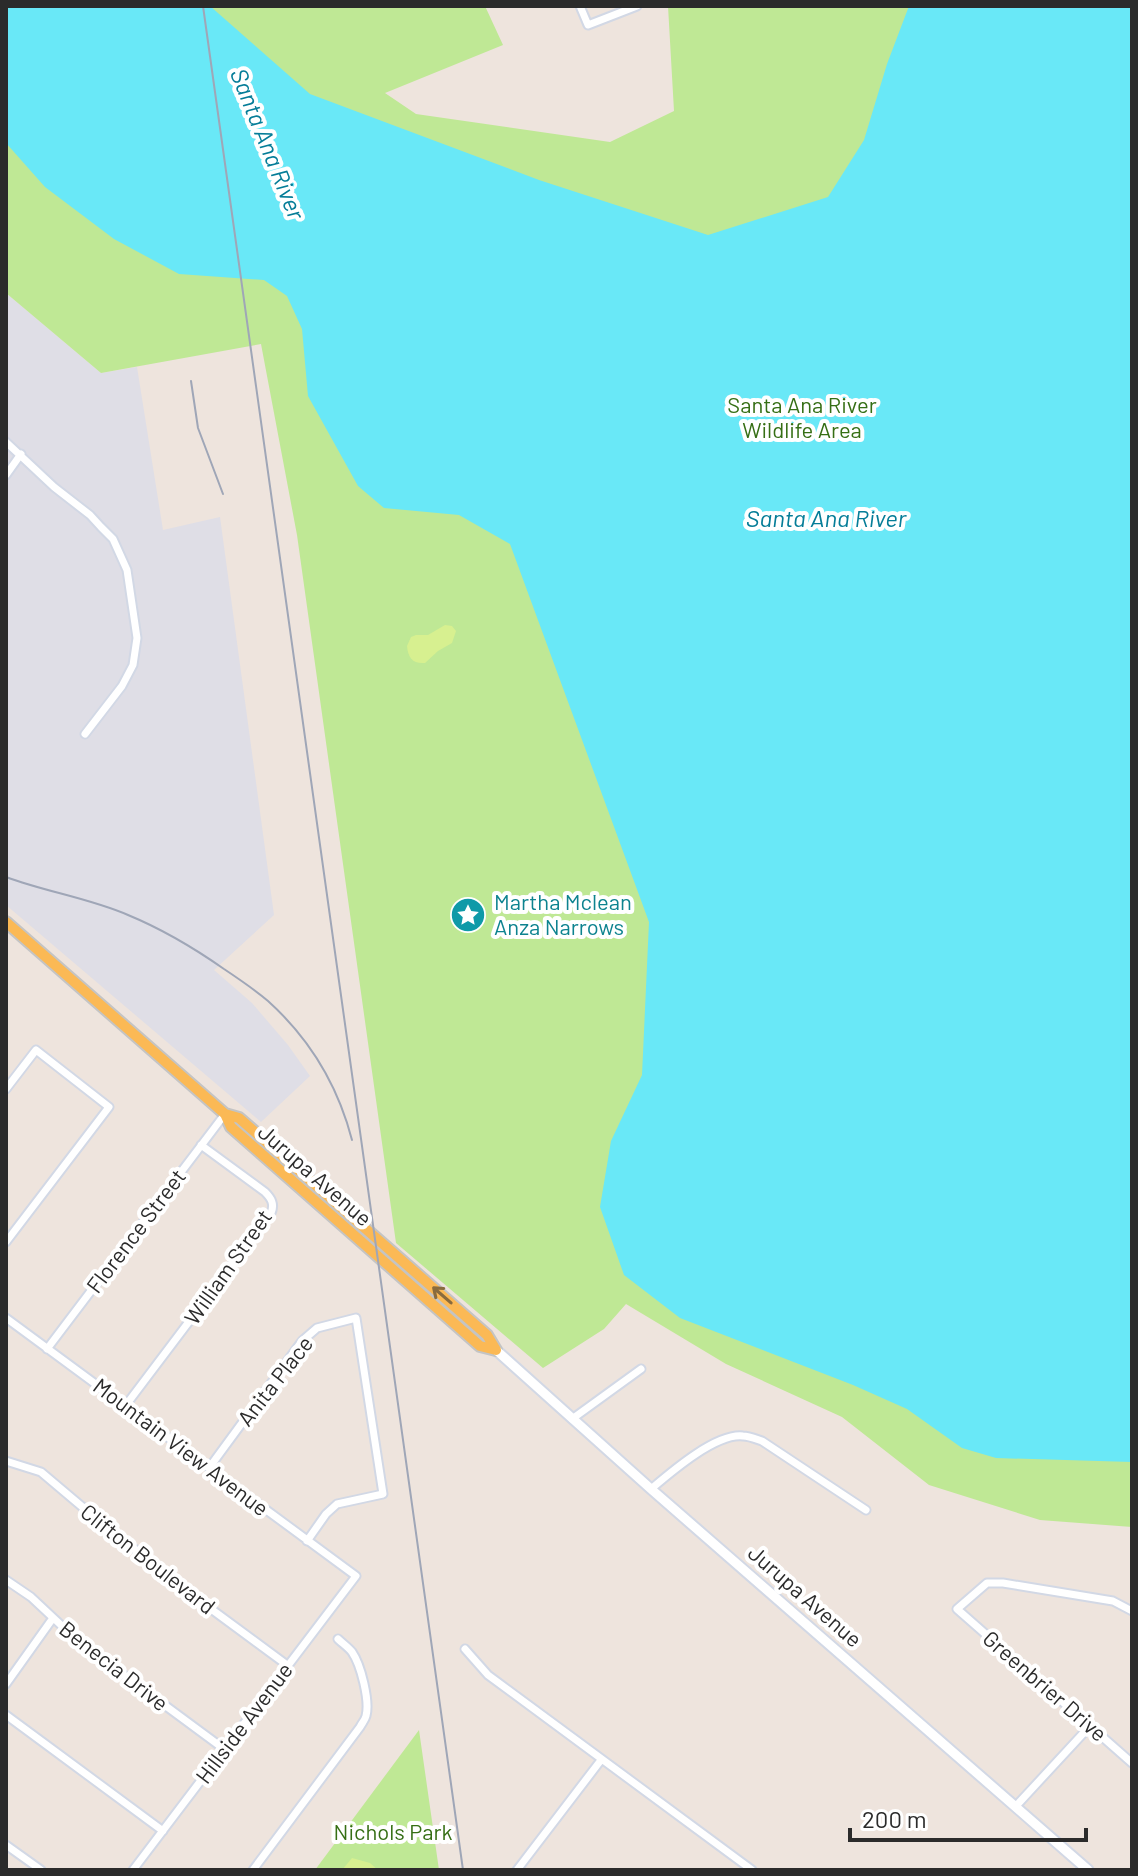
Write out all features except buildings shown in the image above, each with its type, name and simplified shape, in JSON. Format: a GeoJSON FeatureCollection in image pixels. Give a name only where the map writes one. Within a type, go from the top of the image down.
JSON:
{"type":"FeatureCollection","features":[{"type":"Feature","properties":{"kind":"main road","name":"Jurupa Avenue"},"geometry":{"type":"LineString","coordinates":[[6,922],[225,1114],[231,1127],[480,1346],[496,1350],[1088,1870]]}},
{"type":"Feature","properties":{"kind":"street"},"geometry":{"type":"LineString","coordinates":[[580,6],[588,25],[637,6]]}},
{"type":"Feature","properties":{"kind":"street"},"geometry":{"type":"LineString","coordinates":[[6,442],[113,539],[127,570],[137,638],[133,665],[122,686],[85,734]]}},
{"type":"Feature","properties":{"kind":"street"},"geometry":{"type":"LineString","coordinates":[[6,475],[21,454]]}},
{"type":"Feature","properties":{"kind":"street"},"geometry":{"type":"LineString","coordinates":[[6,1089],[36,1050],[109,1107],[6,1242]]}},
{"type":"Feature","properties":{"kind":"street","name":"Florence Street"},"geometry":{"type":"LineString","coordinates":[[47,1349],[225,1114]]}},
{"type":"Feature","properties":{"kind":"street","name":"William Street"},"geometry":{"type":"LineString","coordinates":[[126,1405],[273,1208],[271,1198],[265,1192],[201,1145]]}},
{"type":"Feature","properties":{"kind":"street","name":"Mountain View Avenue"},"geometry":{"type":"LineString","coordinates":[[6,1318],[356,1576]]}},
{"type":"Feature","properties":{"kind":"street","name":"Anita Place"},"geometry":{"type":"LineString","coordinates":[[209,1468],[302,1341],[317,1328],[356,1318],[383,1494],[337,1504],[307,1541]]}},
{"type":"Feature","properties":{"kind":"street"},"geometry":{"type":"LineString","coordinates":[[572,1419],[641,1369]]}},
{"type":"Feature","properties":{"kind":"street"},"geometry":{"type":"LineString","coordinates":[[651,1489],[680,1464],[725,1438],[742,1436],[762,1441],[866,1510]]}},
{"type":"Feature","properties":{"kind":"street","name":"Clifton Boulevard"},"geometry":{"type":"LineString","coordinates":[[6,1461],[41,1472],[191,1594],[287,1665]]}},
{"type":"Feature","properties":{"kind":"street","name":"Hillside Avenue"},"geometry":{"type":"LineString","coordinates":[[133,1870],[356,1576]]}},
{"type":"Feature","properties":{"kind":"street","name":"Benecia Drive"},"geometry":{"type":"LineString","coordinates":[[6,1580],[31,1597],[78,1641],[224,1749]]}},
{"type":"Feature","properties":{"kind":"street","name":"Greenbrier Drive"},"geometry":{"type":"LineString","coordinates":[[1132,1611],[1113,1601],[1003,1583],[987,1583],[957,1609],[1132,1763]]}},
{"type":"Feature","properties":{"kind":"street"},"geometry":{"type":"LineString","coordinates":[[6,1684],[53,1618]]}},
{"type":"Feature","properties":{"kind":"street"},"geometry":{"type":"LineString","coordinates":[[253,1870],[366,1715],[362,1676],[351,1650],[338,1639]]}},
{"type":"Feature","properties":{"kind":"street"},"geometry":{"type":"LineString","coordinates":[[465,1649],[488,1675],[752,1870]]}},
{"type":"Feature","properties":{"kind":"street"},"geometry":{"type":"LineString","coordinates":[[6,1715],[163,1831]]}},
{"type":"Feature","properties":{"kind":"street"},"geometry":{"type":"LineString","coordinates":[[1016,1806],[1090,1726]]}},
{"type":"Feature","properties":{"kind":"street"},"geometry":{"type":"LineString","coordinates":[[517,1870],[601,1760]]}},
{"type":"Feature","properties":{"kind":"street"},"geometry":{"type":"LineString","coordinates":[[6,1845],[41,1870]]}},
{"type":"Feature","properties":{"kind":"shaded area"},"geometry":{"type":"Polygon","coordinates":[[[6,293],[101,373],[137,367],[163,530],[220,517],[274,915],[214,970],[252,1003],[310,1076],[261,1122],[6,905],[6,293]]]}},
{"type":"Feature","properties":{"kind":"green space","name":"Santa Ana River"},"geometry":{"type":"Polygon","coordinates":[[[6,6],[485,6],[503,45],[385,93],[416,114],[610,142],[674,111],[668,6],[1132,6],[1132,1527],[1040,1520],[929,1485],[842,1417],[726,1364],[626,1304],[604,1329],[543,1368],[396,1243],[297,535],[261,344],[101,373],[6,293],[6,6]]]}},
{"type":"Feature","properties":{"kind":"green space"},"geometry":{"type":"Polygon","coordinates":[[[445,625],[452,626],[456,631],[452,643],[425,663],[412,659],[407,646],[411,637],[428,635],[445,625]]]}},
{"type":"Feature","properties":{"kind":"green space","name":"Nichols Park"},"geometry":{"type":"Polygon","coordinates":[[[419,1730],[439,1870],[315,1870],[419,1730]]]}},
{"type":"Feature","properties":{"kind":"green space"},"geometry":{"type":"Polygon","coordinates":[[[352,1858],[370,1863],[378,1870],[342,1870],[352,1858]]]}},
{"type":"Feature","properties":{"kind":"water","name":"Santa Ana River"},"geometry":{"type":"Polygon","coordinates":[[[6,6],[210,6],[310,94],[539,180],[708,235],[828,197],[864,140],[909,6],[1132,6],[1132,1462],[996,1458],[962,1448],[907,1409],[680,1318],[624,1275],[600,1207],[611,1141],[642,1075],[649,922],[510,544],[459,515],[384,508],[358,486],[308,396],[302,329],[287,296],[264,280],[179,274],[114,239],[45,187],[6,143],[6,6]]]}},
{"type":"Feature","properties":{"kind":"railway"},"geometry":{"type":"LineString","coordinates":[[203,6],[463,1870]]}},
{"type":"Feature","properties":{"kind":"railway"},"geometry":{"type":"LineString","coordinates":[[191,381],[198,428],[223,494]]}},
{"type":"Feature","properties":{"kind":"railway"},"geometry":{"type":"LineString","coordinates":[[6,877],[141,920],[189,946],[257,992],[283,1015],[320,1064],[339,1101],[352,1140]]}},
{"type":"Feature","properties":{"kind":"place","name":"Martha Mclean Anza Narrows"},"geometry":{"type":"Point","coordinates":[468,915]}},
{"type":"Feature","properties":{"kind":"park label","name":"Santa Ana River Wildlife Area"},"geometry":{"type":"Point","coordinates":[802,418]}}]}
